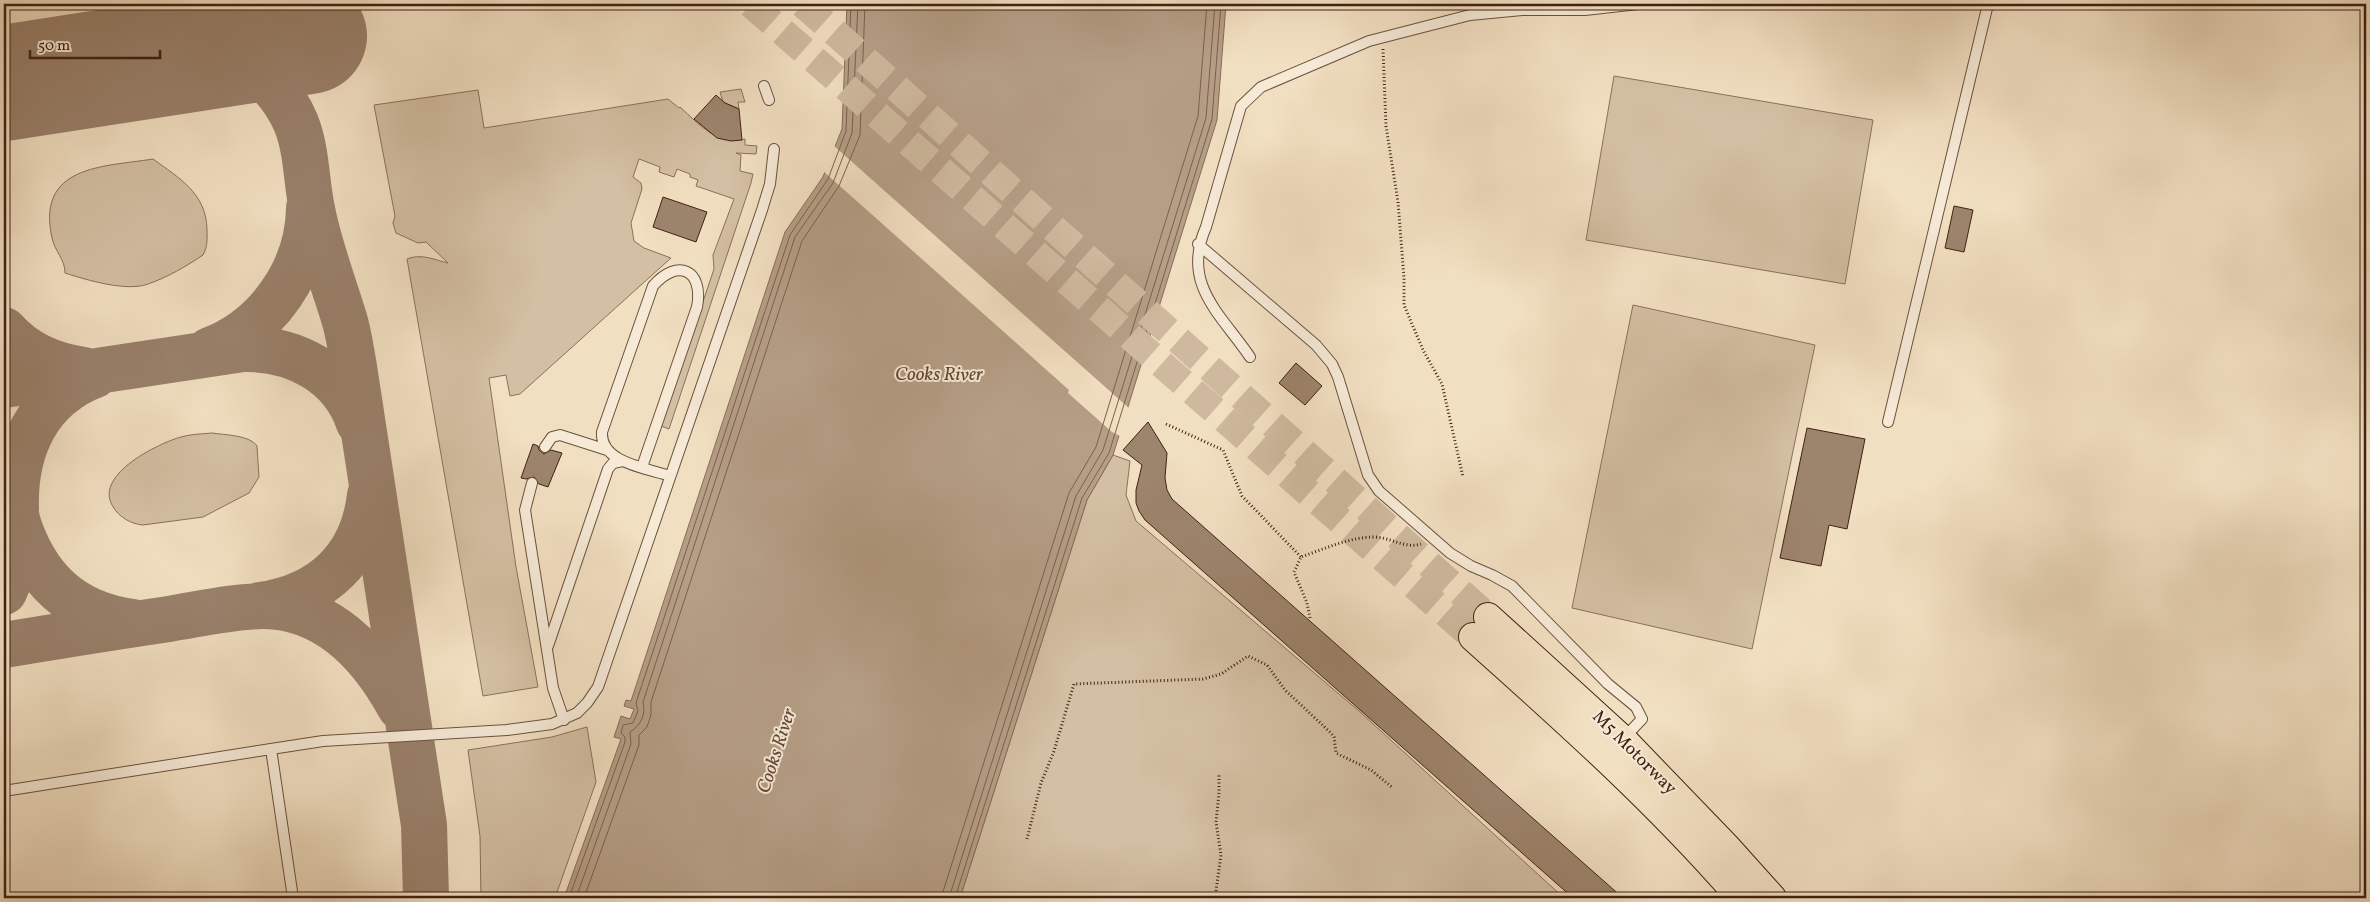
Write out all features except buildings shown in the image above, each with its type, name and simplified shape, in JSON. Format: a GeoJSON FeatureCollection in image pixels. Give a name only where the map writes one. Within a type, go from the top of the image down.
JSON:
{"type":"FeatureCollection","features":[{"type":"Feature","properties":{"kind":"highway","name":"M5 Motorway"},"geometry":{"type":"LineString","coordinates":[[1480,627],[1705,824],[1772,898]]}},
{"type":"Feature","properties":{"kind":"highway","name":"M5 Motorway"},"geometry":{"type":"LineString","coordinates":[[1600,732],[1653,804],[1741,898]]}},
{"type":"Feature","properties":{"kind":"lane"},"geometry":{"type":"LineString","coordinates":[[1250,357],[1210,305],[1202,287],[1197,264],[1198,244],[1206,227],[1241,106],[1261,87],[1369,41],[1470,15],[1522,10],[1585,10],[1638,4]]}},
{"type":"Feature","properties":{"kind":"lane"},"geometry":{"type":"LineString","coordinates":[[1888,422],[1988,4]]}},
{"type":"Feature","properties":{"kind":"lane"},"geometry":{"type":"LineString","coordinates":[[764,86],[769,100]]}},
{"type":"Feature","properties":{"kind":"lane"},"geometry":{"type":"LineString","coordinates":[[4,791],[323,741],[507,730],[552,724],[577,713],[598,687],[762,210],[770,184],[774,149]]}},
{"type":"Feature","properties":{"kind":"lane"},"geometry":{"type":"LineString","coordinates":[[1198,244],[1316,345],[1332,364],[1345,398],[1368,475],[1379,491],[1431,537],[1471,566],[1492,574],[1512,586],[1608,684],[1636,707],[1642,719],[1600,732]]}},
{"type":"Feature","properties":{"kind":"lane"},"geometry":{"type":"LineString","coordinates":[[642,467],[697,307],[699,287],[692,275],[685,272],[671,271],[663,275],[653,286],[604,423],[602,438],[612,456],[627,462],[642,467],[670,476]]}},
{"type":"Feature","properties":{"kind":"lane"},"geometry":{"type":"LineString","coordinates":[[545,447],[552,437],[560,435],[607,450]]}},
{"type":"Feature","properties":{"kind":"lane"},"geometry":{"type":"LineString","coordinates":[[547,654],[550,639],[608,469],[616,462],[627,462]]}},
{"type":"Feature","properties":{"kind":"lane"},"geometry":{"type":"LineString","coordinates":[[532,483],[524,510],[553,688],[564,720]]}},
{"type":"Feature","properties":{"kind":"lane"},"geometry":{"type":"LineString","coordinates":[[271,749],[294,898]]}},
{"type":"Feature","properties":{"kind":"path"},"geometry":{"type":"LineString","coordinates":[[1382,39],[1386,126],[1398,202],[1404,306],[1423,350],[1442,384],[1463,477]]}},
{"type":"Feature","properties":{"kind":"path"},"geometry":{"type":"LineString","coordinates":[[1166,424],[1223,450],[1242,496],[1301,557]]}},
{"type":"Feature","properties":{"kind":"path"},"geometry":{"type":"LineString","coordinates":[[1310,618],[1308,603],[1294,572],[1301,557],[1345,542],[1375,537],[1416,546],[1431,537]]}},
{"type":"Feature","properties":{"kind":"path"},"geometry":{"type":"LineString","coordinates":[[1027,839],[1041,782],[1054,751],[1074,684],[1203,679],[1221,674],[1248,656],[1267,665],[1285,690],[1331,733],[1334,737],[1336,753],[1371,770],[1392,788]]}},
{"type":"Feature","properties":{"kind":"path"},"geometry":{"type":"LineString","coordinates":[[1215,898],[1221,855],[1216,822],[1219,774]]}},
{"type":"Feature","properties":{"kind":"shaded area"},"geometry":{"type":"Polygon","coordinates":[[[1614,76],[1873,120],[1845,284],[1586,240],[1614,76]]]}},
{"type":"Feature","properties":{"kind":"shaded area"},"geometry":{"type":"Polygon","coordinates":[[[741,89],[745,102],[738,102],[739,109],[723,102],[720,92],[741,89]]]}},
{"type":"Feature","properties":{"kind":"shaded area"},"geometry":{"type":"Polygon","coordinates":[[[478,90],[484,128],[668,99],[709,132],[725,139],[745,139],[745,145],[757,146],[756,154],[736,153],[741,155],[740,171],[753,174],[751,183],[669,429],[661,426],[714,269],[713,255],[734,199],[696,186],[698,180],[690,177],[690,174],[677,169],[674,177],[659,172],[660,167],[639,159],[633,177],[641,183],[642,189],[631,223],[634,241],[644,248],[671,258],[520,394],[510,396],[506,375],[489,378],[516,567],[538,687],[483,696],[407,259],[423,257],[448,263],[426,242],[418,243],[396,233],[393,223],[395,216],[374,105],[478,90]]]}},
{"type":"Feature","properties":{"kind":"shaded area"},"geometry":{"type":"Polygon","coordinates":[[[153,159],[181,180],[196,196],[202,206],[207,229],[205,252],[203,255],[169,275],[139,286],[129,287],[106,284],[65,273],[65,268],[52,238],[50,214],[54,196],[64,183],[78,174],[95,168],[153,159]]]}},
{"type":"Feature","properties":{"kind":"shaded area"},"geometry":{"type":"Polygon","coordinates":[[[1633,305],[1815,345],[1752,649],[1572,608],[1633,305]]]}},
{"type":"Feature","properties":{"kind":"shaded area"},"geometry":{"type":"Polygon","coordinates":[[[212,433],[243,438],[254,442],[257,446],[259,477],[249,493],[203,517],[143,525],[125,519],[118,513],[112,505],[109,493],[113,482],[121,471],[145,453],[171,440],[189,435],[212,433]]]}},
{"type":"Feature","properties":{"kind":"shaded area"},"geometry":{"type":"Polygon","coordinates":[[[1113,455],[1130,461],[1126,495],[1136,521],[1359,711],[1564,898],[960,898],[1087,500],[1113,455]]]}},
{"type":"Feature","properties":{"kind":"shaded area"},"geometry":{"type":"Polygon","coordinates":[[[587,727],[596,782],[555,898],[481,898],[480,836],[468,750],[552,737],[587,727]]]}},
{"type":"Feature","properties":{"kind":"water","name":"Cooks River"},"geometry":{"type":"Polygon","coordinates":[[[847,4],[1226,4],[1217,120],[1113,455],[1087,500],[960,898],[564,898],[621,739],[614,737],[621,716],[630,719],[634,709],[624,706],[626,700],[631,701],[785,232],[823,177],[842,129],[847,4]]]}},
{"type":"Feature","properties":{"kind":"pier"},"geometry":{"type":"Polygon","coordinates":[[[833,145],[1130,409],[1122,437],[1112,432],[1068,393],[1069,390],[823,171],[833,145]]]}},
{"type":"Feature","properties":{"kind":"taxiway"},"geometry":{"type":"LineString","coordinates":[[103,70],[187,57],[219,55],[231,57],[251,67],[270,83],[285,103],[300,133],[315,223],[349,336],[424,825],[426,898]]}},
{"type":"Feature","properties":{"kind":"taxiway"},"geometry":{"type":"LineString","coordinates":[[4,111],[27,92],[47,81],[97,71]]}},
{"type":"Feature","properties":{"kind":"taxiway"},"geometry":{"type":"LineString","coordinates":[[210,350],[231,340],[250,327],[267,312],[281,294],[293,274],[301,253],[307,231],[309,208]]}},
{"type":"Feature","properties":{"kind":"taxiway"},"geometry":{"type":"LineString","coordinates":[[4,330],[21,346],[40,358],[84,370]]}},
{"type":"Feature","properties":{"kind":"taxiway"},"geometry":{"type":"LineString","coordinates":[[4,385],[243,349],[262,350],[280,353],[297,359],[313,366],[328,377],[341,390],[351,405],[359,423]]}},
{"type":"Feature","properties":{"kind":"taxiway"},"geometry":{"type":"LineString","coordinates":[[16,509],[16,487],[19,466],[33,428],[58,397],[75,385],[95,375]]}},
{"type":"Feature","properties":{"kind":"taxiway"},"geometry":{"type":"LineString","coordinates":[[260,605],[303,593],[321,583],[336,570],[349,555],[359,538],[366,517],[370,495]]}},
{"type":"Feature","properties":{"kind":"taxiway"},"geometry":{"type":"LineString","coordinates":[[4,592],[15,556],[17,519]]}},
{"type":"Feature","properties":{"kind":"taxiway"},"geometry":{"type":"LineString","coordinates":[[17,520],[34,559],[45,576],[58,590],[74,602],[91,611],[111,618],[133,622]]}},
{"type":"Feature","properties":{"kind":"taxiway"},"geometry":{"type":"LineString","coordinates":[[4,645],[228,609],[252,606],[287,608],[328,624],[345,637],[376,669],[400,707]]}},
{"type":"Feature","properties":{"kind":"runway"},"geometry":{"type":"LineString","coordinates":[[4,83],[309,36]]}},
{"type":"Feature","properties":{"kind":"tunnel"},"geometry":{"type":"LineString","coordinates":[[751,4],[1473,637]]}},
{"type":"Feature","properties":{"kind":"tunnel"},"geometry":{"type":"LineString","coordinates":[[803,4],[1488,617]]}}]}
